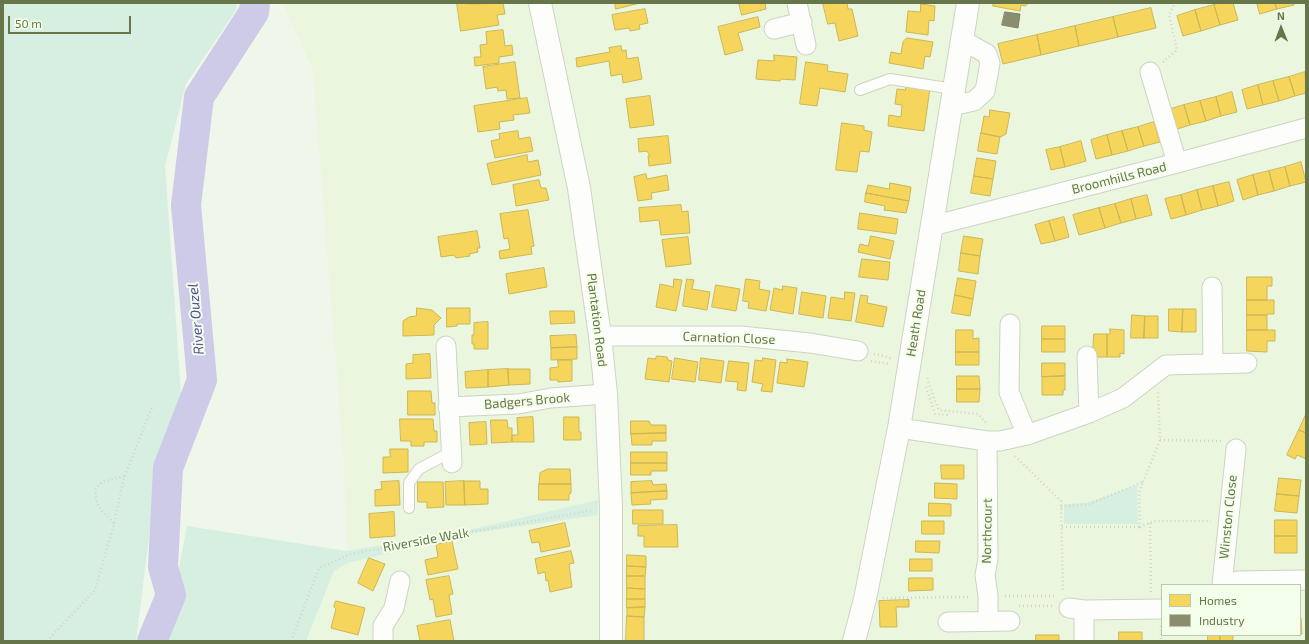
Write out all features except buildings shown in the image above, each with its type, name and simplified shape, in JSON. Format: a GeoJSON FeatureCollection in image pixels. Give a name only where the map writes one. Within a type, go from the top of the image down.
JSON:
{"type":"FeatureCollection","features":[{"type":"Feature","properties":{"kind":"street","name":"Plantation Road"},"geometry":{"type":"LineString","coordinates":[[540,3],[579,188],[600,336],[606,394],[612,506],[611,641]]}},
{"type":"Feature","properties":{"kind":"street"},"geometry":{"type":"LineString","coordinates":[[798,3],[806,44]]}},
{"type":"Feature","properties":{"kind":"street","name":"Heath Road"},"geometry":{"type":"LineString","coordinates":[[854,641],[865,599],[898,428],[968,3]]}},
{"type":"Feature","properties":{"kind":"street"},"geometry":{"type":"LineString","coordinates":[[774,29],[802,22]]}},
{"type":"Feature","properties":{"kind":"street"},"geometry":{"type":"LineString","coordinates":[[953,97],[974,102],[985,91],[990,63],[987,54],[962,40]]}},
{"type":"Feature","properties":{"kind":"street"},"geometry":{"type":"LineString","coordinates":[[1150,72],[1177,163]]}},
{"type":"Feature","properties":{"kind":"street","name":"Broomhills Road"},"geometry":{"type":"LineString","coordinates":[[932,226],[1306,128]]}},
{"type":"Feature","properties":{"kind":"street"},"geometry":{"type":"LineString","coordinates":[[1212,287],[1213,363]]}},
{"type":"Feature","properties":{"kind":"street"},"geometry":{"type":"LineString","coordinates":[[1010,324],[1009,392],[1027,435]]}},
{"type":"Feature","properties":{"kind":"street","name":"Carnation Close"},"geometry":{"type":"LineString","coordinates":[[600,336],[740,336],[810,342],[858,351]]}},
{"type":"Feature","properties":{"kind":"street"},"geometry":{"type":"LineString","coordinates":[[446,346],[451,457]]}},
{"type":"Feature","properties":{"kind":"street"},"geometry":{"type":"LineString","coordinates":[[1088,356],[1089,413]]}},
{"type":"Feature","properties":{"kind":"street"},"geometry":{"type":"LineString","coordinates":[[898,428],[994,441],[1027,435],[1089,413],[1123,398],[1166,365],[1247,363]]}},
{"type":"Feature","properties":{"kind":"street","name":"Badgers Brook"},"geometry":{"type":"LineString","coordinates":[[448,406],[518,404],[551,398],[606,394]]}},
{"type":"Feature","properties":{"kind":"street","name":"Northcourt"},"geometry":{"type":"LineString","coordinates":[[988,621],[988,596],[985,575],[988,559],[994,441]]}},
{"type":"Feature","properties":{"kind":"street","name":"Winston Close"},"geometry":{"type":"LineString","coordinates":[[1222,584],[1227,521],[1236,449]]}},
{"type":"Feature","properties":{"kind":"street","name":"Winston Close"},"geometry":{"type":"LineString","coordinates":[[1226,584],[1238,581],[1306,580]]}},
{"type":"Feature","properties":{"kind":"street"},"geometry":{"type":"LineString","coordinates":[[382,641],[383,626],[394,608],[400,581]]}},
{"type":"Feature","properties":{"kind":"street"},"geometry":{"type":"LineString","coordinates":[[1084,641],[1076,609],[1156,610]]}},
{"type":"Feature","properties":{"kind":"street"},"geometry":{"type":"LineString","coordinates":[[948,622],[988,621],[1013,614]]}},
{"type":"Feature","properties":{"kind":"lane"},"geometry":{"type":"LineString","coordinates":[[860,90],[890,79],[953,97]]}},
{"type":"Feature","properties":{"kind":"lane"},"geometry":{"type":"LineString","coordinates":[[409,508],[409,483],[419,469],[451,457]]}},
{"type":"Feature","properties":{"kind":"path"},"geometry":{"type":"LineString","coordinates":[[1150,72],[1177,50],[1169,15],[1176,3]]}},
{"type":"Feature","properties":{"kind":"path"},"geometry":{"type":"LineString","coordinates":[[858,351],[884,356],[891,359],[896,365]]}},
{"type":"Feature","properties":{"kind":"path"},"geometry":{"type":"LineString","coordinates":[[865,599],[1063,596],[1061,501],[994,441],[993,429],[978,414],[939,410],[925,371]]}},
{"type":"Feature","properties":{"kind":"path"},"geometry":{"type":"LineString","coordinates":[[1140,527],[1139,493],[1142,482],[1160,440],[1158,372]]}},
{"type":"Feature","properties":{"kind":"path"},"geometry":{"type":"LineString","coordinates":[[925,384],[935,414],[947,415],[955,436]]}},
{"type":"Feature","properties":{"kind":"path"},"geometry":{"type":"LineString","coordinates":[[47,641],[95,590],[114,524],[125,476],[152,407]]}},
{"type":"Feature","properties":{"kind":"path"},"geometry":{"type":"LineString","coordinates":[[1160,440],[1227,441],[1236,449]]}},
{"type":"Feature","properties":{"kind":"path"},"geometry":{"type":"LineString","coordinates":[[114,524],[98,508],[95,500],[95,490],[102,482],[125,476]]}},
{"type":"Feature","properties":{"kind":"path"},"geometry":{"type":"LineString","coordinates":[[1061,506],[1089,504],[1142,482]]}},
{"type":"Feature","properties":{"kind":"path","name":"Riverside Walk"},"geometry":{"type":"LineString","coordinates":[[291,641],[319,568],[351,554],[612,506]]}},
{"type":"Feature","properties":{"kind":"path"},"geometry":{"type":"LineString","coordinates":[[1062,527],[1140,527],[1154,521],[1227,521]]}},
{"type":"Feature","properties":{"kind":"path"},"geometry":{"type":"LineString","coordinates":[[1150,523],[1156,610]]}},
{"type":"Feature","properties":{"kind":"path"},"geometry":{"type":"LineString","coordinates":[[1013,614],[1060,606],[1076,609]]}},
{"type":"Feature","properties":{"kind":"shaded area"},"geometry":{"type":"Polygon","coordinates":[[[3,3],[237,3],[236,10],[186,84],[165,166],[181,393],[158,466],[136,641],[3,641],[3,3]]]}},
{"type":"Feature","properties":{"kind":"shaded area"},"geometry":{"type":"Polygon","coordinates":[[[283,3],[1306,3],[1306,641],[307,641],[334,571],[348,563],[473,533],[598,515],[598,500],[473,529],[347,551],[344,461],[313,70],[283,3]]]}},
{"type":"Feature","properties":{"kind":"shaded area"},"geometry":{"type":"Polygon","coordinates":[[[1137,485],[1138,524],[1064,524],[1064,504],[1087,503],[1137,485]]]}},
{"type":"Feature","properties":{"kind":"shaded area"},"geometry":{"type":"Polygon","coordinates":[[[598,500],[598,515],[473,533],[348,563],[334,571],[306,641],[165,641],[187,526],[347,551],[473,529],[598,500]]]}},
{"type":"Feature","properties":{"kind":"waterway","name":"River Ouzel"},"geometry":{"type":"LineString","coordinates":[[152,641],[171,595],[163,567],[168,468],[202,380],[186,205],[199,97],[254,12],[255,3]]}}]}
